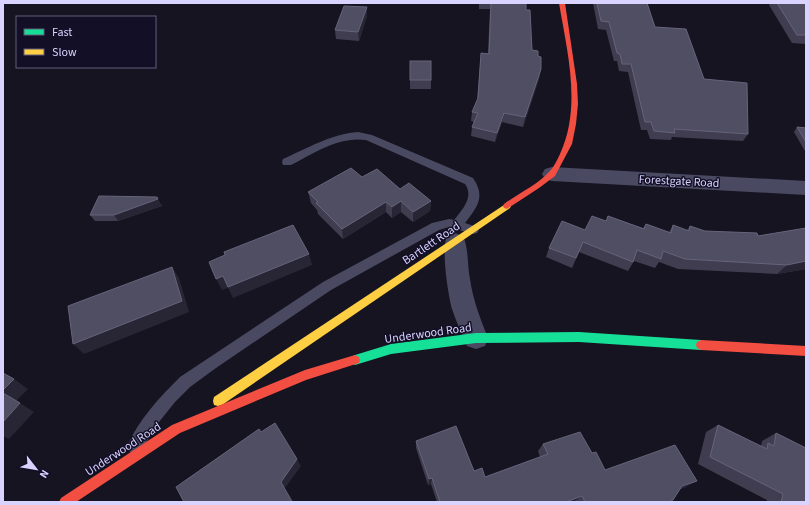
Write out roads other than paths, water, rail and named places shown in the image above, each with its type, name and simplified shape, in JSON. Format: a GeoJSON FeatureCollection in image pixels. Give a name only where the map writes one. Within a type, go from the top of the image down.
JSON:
{"type":"FeatureCollection","features":[{"type":"Feature","properties":{"kind":"street","name":"Bartlett Road"},"geometry":{"type":"LineString","coordinates":[[176,429],[462,232],[552,174],[565,152],[572,133],[574,113],[573,80],[562,3]]}},
{"type":"Feature","properties":{"kind":"street","name":"Forestgate Road"},"geometry":{"type":"LineString","coordinates":[[552,174],[806,188]]}},
{"type":"Feature","properties":{"kind":"street"},"geometry":{"type":"LineString","coordinates":[[462,232],[458,278],[464,308],[476,338]]}},
{"type":"Feature","properties":{"kind":"street","name":"Underwood Road"},"geometry":{"type":"LineString","coordinates":[[65,502],[176,429],[305,375],[391,349],[476,338],[579,337],[806,351]]}},
{"type":"Feature","properties":{"kind":"lane"},"geometry":{"type":"LineString","coordinates":[[128,460],[154,417],[170,397],[185,382],[327,286],[436,226],[449,223],[462,232],[476,194],[474,187],[469,181],[368,137],[360,135],[342,137],[288,162]]}}]}
